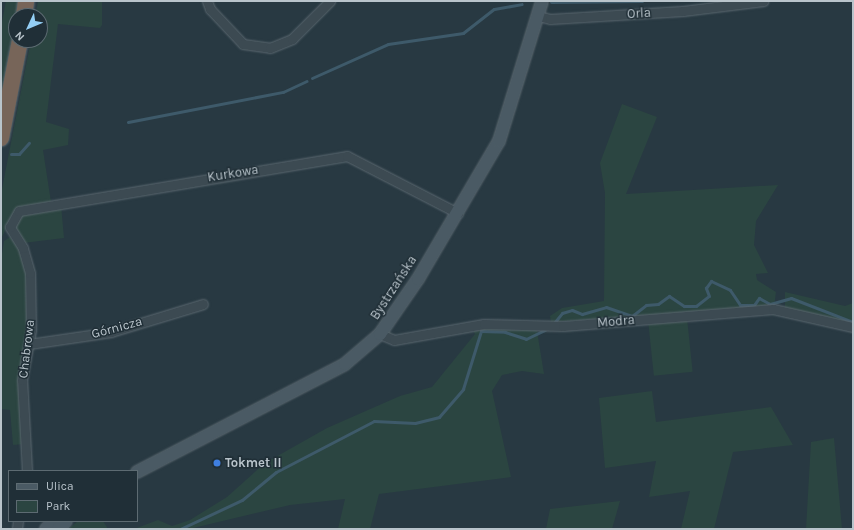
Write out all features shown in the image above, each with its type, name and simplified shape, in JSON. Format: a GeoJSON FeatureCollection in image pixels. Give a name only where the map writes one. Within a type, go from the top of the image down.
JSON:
{"type":"FeatureCollection","features":[{"type":"Feature","properties":{"kind":"highway"},"geometry":{"type":"LineString","coordinates":[[1,138],[18,48]]}},
{"type":"Feature","properties":{"kind":"main road","name":"Bystrzańska"},"geometry":{"type":"LineString","coordinates":[[138,471],[345,364],[380,334],[458,212],[505,126],[542,1]]}},
{"type":"Feature","properties":{"kind":"street"},"geometry":{"type":"LineString","coordinates":[[207,1],[210,9],[243,44],[270,48],[292,39],[330,1]]}},
{"type":"Feature","properties":{"kind":"street","name":"Orla"},"geometry":{"type":"LineString","coordinates":[[538,16],[550,19],[683,11],[763,1]]}},
{"type":"Feature","properties":{"kind":"street","name":"Kurkowa"},"geometry":{"type":"LineString","coordinates":[[10,232],[13,218],[24,209],[347,156],[458,212]]}},
{"type":"Feature","properties":{"kind":"street","name":"Chabrowa"},"geometry":{"type":"LineString","coordinates":[[10,232],[28,259],[29,344],[22,380],[27,470]]}},
{"type":"Feature","properties":{"kind":"street","name":"Górnicza"},"geometry":{"type":"LineString","coordinates":[[29,344],[111,332],[203,304]]}},
{"type":"Feature","properties":{"kind":"street","name":"Modra"},"geometry":{"type":"LineString","coordinates":[[380,334],[394,340],[484,324],[542,323],[557,326],[773,309],[853,327]]}},
{"type":"Feature","properties":{"kind":"green space"},"geometry":{"type":"Polygon","coordinates":[[[6,1],[20,1],[19,8],[8,8],[8,48],[12,48],[1,109],[1,27],[6,1]]]}},
{"type":"Feature","properties":{"kind":"green space"},"geometry":{"type":"Polygon","coordinates":[[[38,1],[102,1],[102,25],[100,28],[58,24],[46,122],[69,129],[68,145],[43,150],[51,202],[15,210],[1,239],[1,194],[29,48],[48,48],[48,8],[37,8],[38,1]]]}},
{"type":"Feature","properties":{"kind":"green space"},"geometry":{"type":"Polygon","coordinates":[[[622,104],[657,117],[626,194],[778,185],[756,221],[754,245],[768,273],[756,274],[757,280],[776,292],[774,307],[551,322],[550,316],[562,308],[604,301],[605,193],[600,163],[622,104]]]}},
{"type":"Feature","properties":{"kind":"green space"},"geometry":{"type":"Polygon","coordinates":[[[61,205],[64,238],[23,243],[19,240],[14,224],[19,215],[61,205]]]}},
{"type":"Feature","properties":{"kind":"green space"},"geometry":{"type":"Polygon","coordinates":[[[10,237],[21,250],[29,285],[23,444],[13,445],[10,410],[1,409],[1,260],[4,241],[10,237]]]}},
{"type":"Feature","properties":{"kind":"green space"},"geometry":{"type":"Polygon","coordinates":[[[785,292],[845,306],[853,303],[853,325],[785,308],[785,292]]]}},
{"type":"Feature","properties":{"kind":"green space"},"geometry":{"type":"Polygon","coordinates":[[[687,318],[693,372],[654,376],[648,322],[687,318]]]}},
{"type":"Feature","properties":{"kind":"green space"},"geometry":{"type":"Polygon","coordinates":[[[536,325],[544,374],[522,371],[502,375],[492,391],[511,477],[379,494],[370,529],[338,529],[345,499],[290,505],[189,529],[134,529],[158,520],[172,526],[190,520],[227,497],[265,463],[327,428],[400,396],[432,387],[475,334],[472,328],[536,325]]]}},
{"type":"Feature","properties":{"kind":"green space"},"geometry":{"type":"Polygon","coordinates":[[[652,391],[656,422],[771,407],[793,445],[733,452],[714,529],[681,529],[690,491],[649,497],[656,461],[605,468],[599,398],[652,391]]]}},
{"type":"Feature","properties":{"kind":"green space"},"geometry":{"type":"Polygon","coordinates":[[[834,438],[842,529],[806,529],[811,442],[834,438]]]}},
{"type":"Feature","properties":{"kind":"green space"},"geometry":{"type":"Polygon","coordinates":[[[620,501],[612,529],[546,529],[550,509],[620,501]]]}},
{"type":"Feature","properties":{"kind":"green space"},"geometry":{"type":"Polygon","coordinates":[[[77,522],[104,522],[108,529],[68,529],[77,522]]]}},
{"type":"Feature","properties":{"kind":"waterway"},"geometry":{"type":"LineString","coordinates":[[551,2],[642,1]]}},
{"type":"Feature","properties":{"kind":"waterway"},"geometry":{"type":"LineString","coordinates":[[312,78],[388,44],[463,33],[494,9],[522,4]]}},
{"type":"Feature","properties":{"kind":"waterway"},"geometry":{"type":"LineString","coordinates":[[128,122],[283,92],[307,81]]}},
{"type":"Feature","properties":{"kind":"waterway"},"geometry":{"type":"LineString","coordinates":[[11,154],[19,154],[29,143]]}},
{"type":"Feature","properties":{"kind":"waterway"},"geometry":{"type":"LineString","coordinates":[[554,323],[562,313],[572,310],[582,314],[606,307],[632,316],[646,305],[658,304],[669,296],[684,306],[696,306],[709,296],[706,288],[711,281],[730,290],[740,305],[754,305],[759,298],[770,304],[791,298],[853,322]]}},
{"type":"Feature","properties":{"kind":"waterway"},"geometry":{"type":"LineString","coordinates":[[180,529],[242,500],[276,472],[374,421],[415,423],[439,417],[463,389],[481,331],[505,332],[526,339],[549,328]]}},
{"type":"Feature","properties":{"kind":"place","name":"Tokmet II"},"geometry":{"type":"Point","coordinates":[217,463]}}]}
